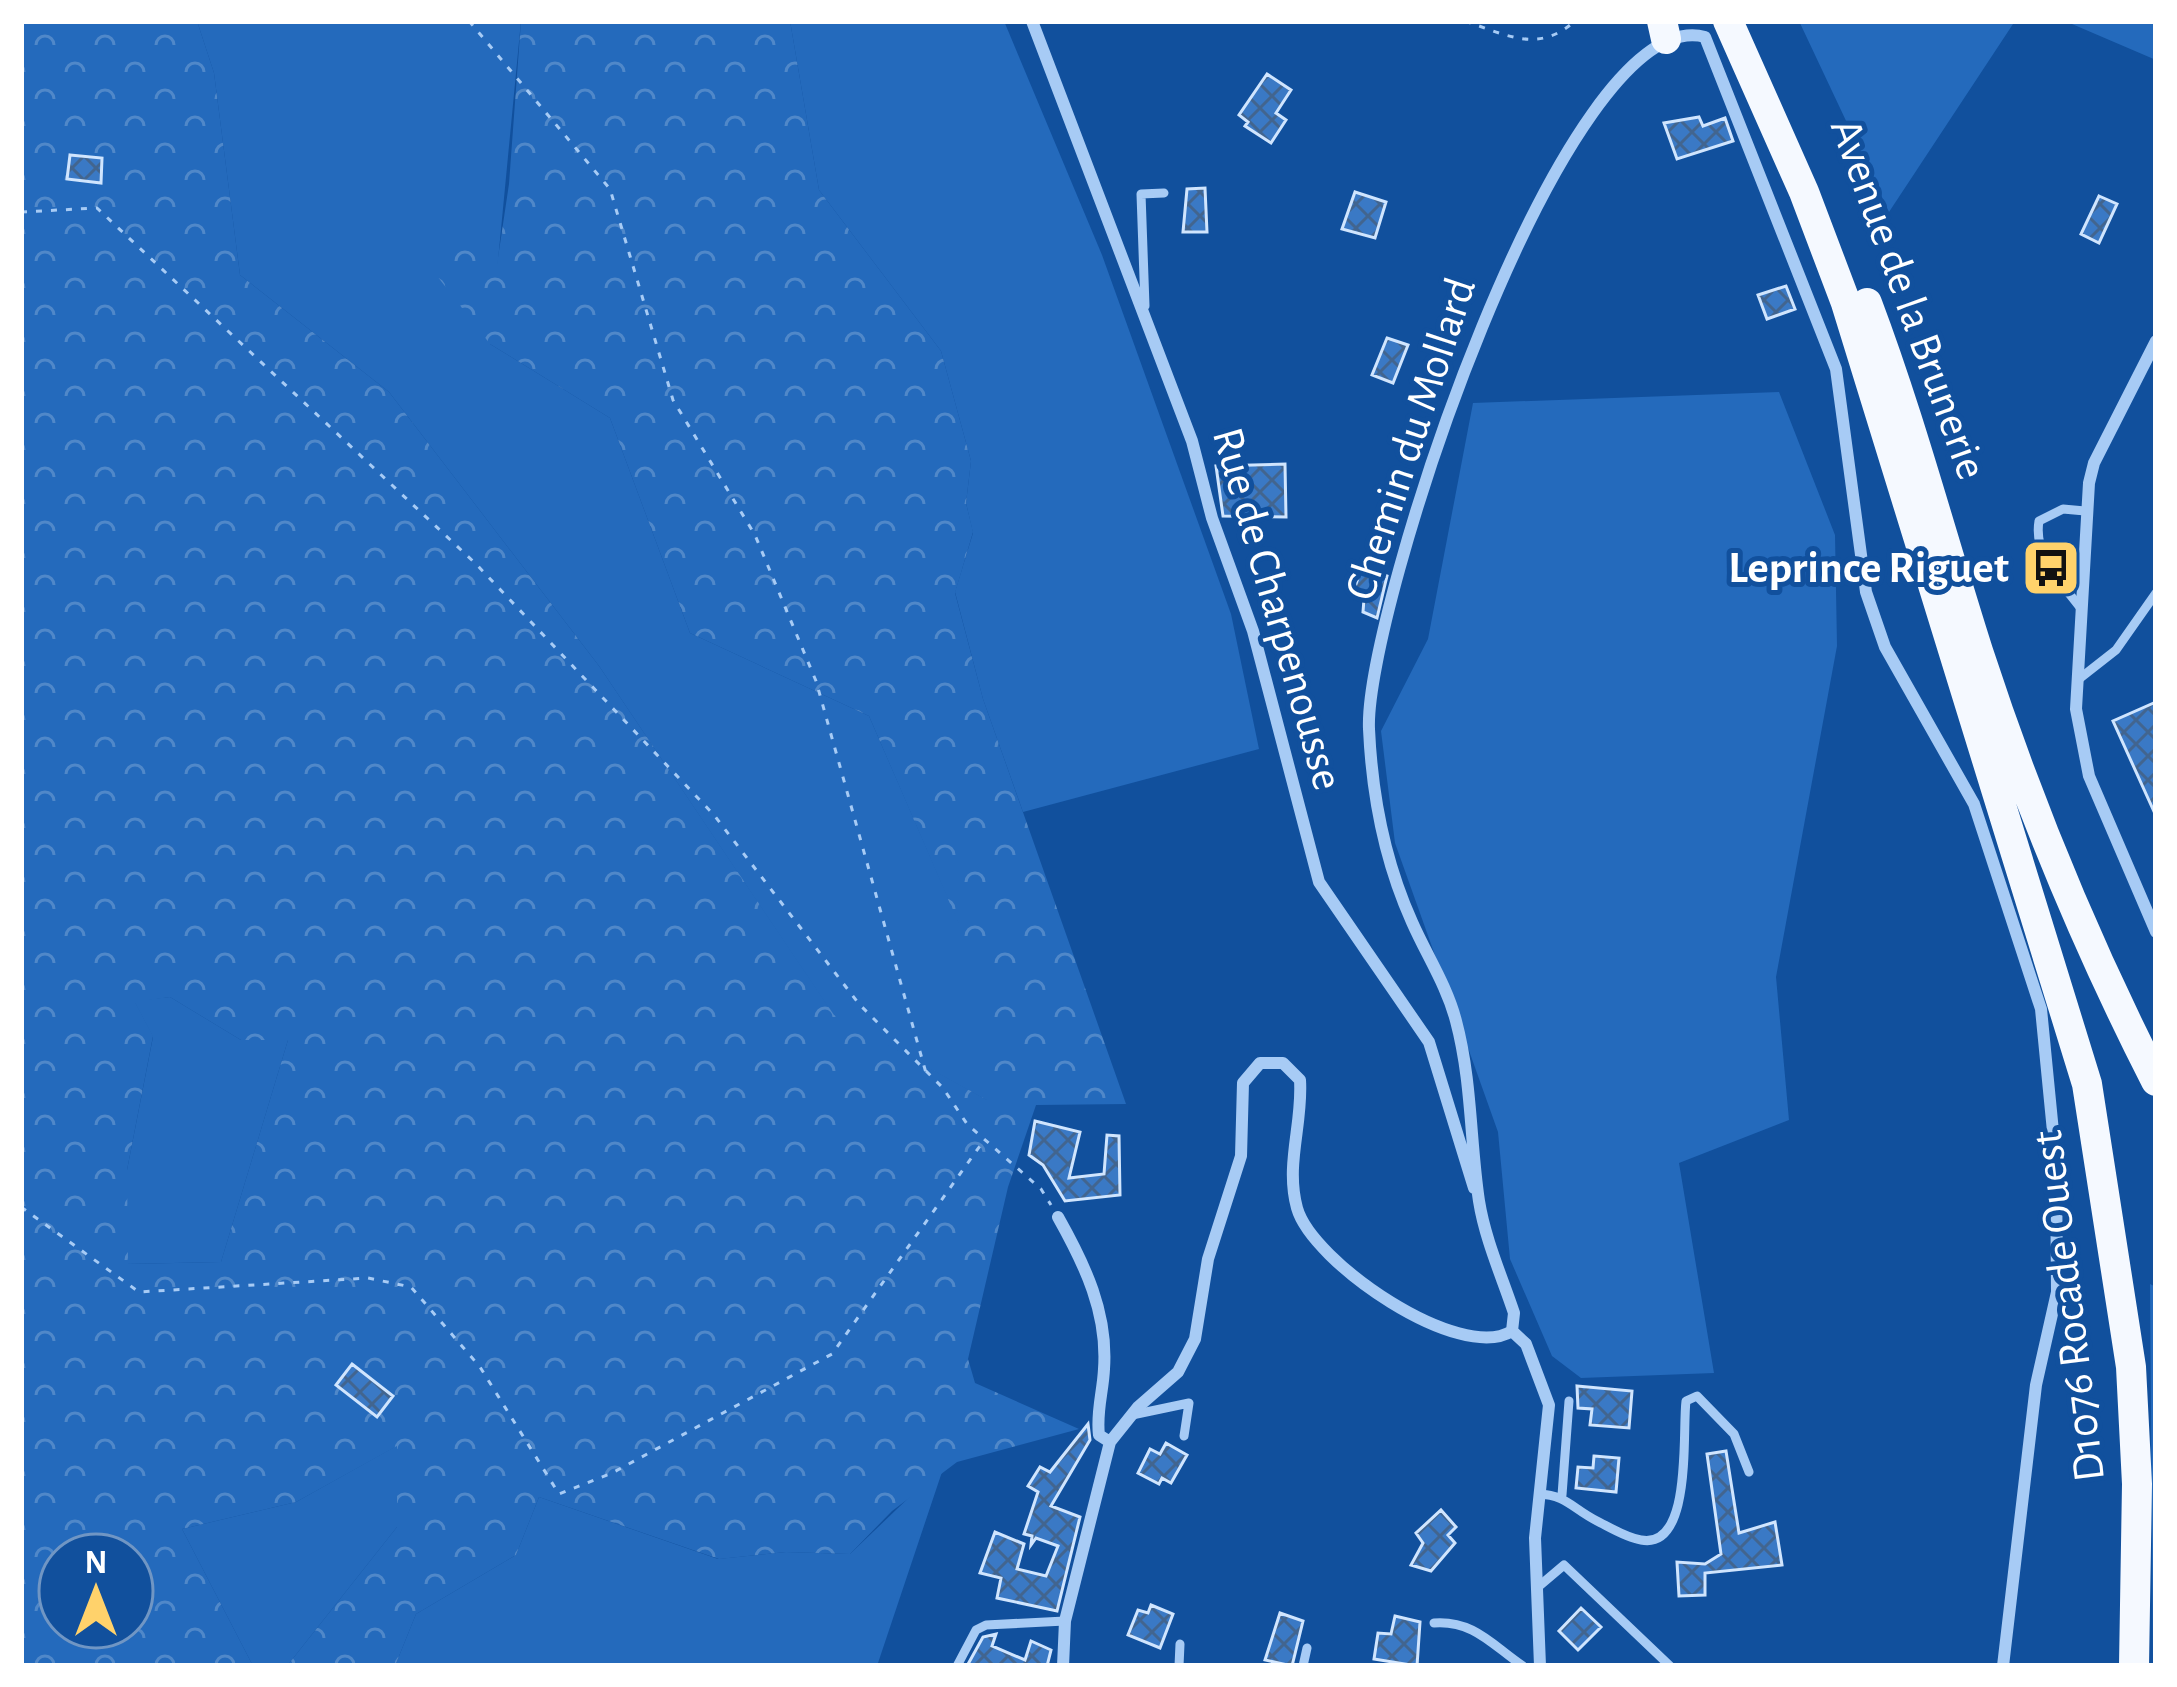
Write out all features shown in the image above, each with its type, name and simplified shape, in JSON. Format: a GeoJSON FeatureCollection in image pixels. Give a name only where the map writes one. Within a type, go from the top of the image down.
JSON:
{"type":"FeatureCollection","features":[{"type":"Feature","properties":{"kind":"main road"},"geometry":{"type":"LineString","coordinates":[[1727,21],[1804,192],[1852,322],[2067,1010]]}},
{"type":"Feature","properties":{"kind":"main road","name":"Avenue de la Brunerie"},"geometry":{"type":"LineString","coordinates":[[1749,21],[1808,148],[1898,386],[1979,653],[2096,964],[2156,1081]]}},
{"type":"Feature","properties":{"kind":"main road"},"geometry":{"type":"LineString","coordinates":[[1979,653],[2036,847],[2067,1010]]}},
{"type":"Feature","properties":{"kind":"main road","name":"D1076 Rocade Ouest"},"geometry":{"type":"LineString","coordinates":[[2067,1010],[2106,1182],[2131,1367],[2138,1484],[2134,1666]]}},
{"type":"Feature","properties":{"kind":"street","name":"Rue de Charpenousse"},"geometry":{"type":"LineString","coordinates":[[1032,21],[1145,306],[1253,631],[1319,882],[1430,1042],[1479,1200]]}},
{"type":"Feature","properties":{"kind":"street","name":"Chemin du Mollard"},"geometry":{"type":"LineString","coordinates":[[1540,1666],[1539,1494],[1549,1406],[1526,1344],[1512,1331],[1514,1313],[1479,1200],[1467,1065],[1446,991],[1411,920],[1390,859],[1372,771],[1369,699],[1436,452],[1489,306],[1573,140],[1613,84],[1664,30],[1705,37],[1756,158],[1836,369],[1866,592],[1885,647],[1974,804],[2041,1009],[2056,1162],[2056,1292],[2036,1384],[2002,1666]]}},
{"type":"Feature","properties":{"kind":"street"},"geometry":{"type":"LineString","coordinates":[[2156,341],[2094,463],[2084,511],[2084,613],[2075,709],[2089,776],[2156,932]]}},
{"type":"Feature","properties":{"kind":"street"},"geometry":{"type":"LineString","coordinates":[[1063,1666],[1065,1621],[1110,1442],[1190,1356],[1208,1259],[1241,1156],[1243,1083],[1269,1060],[1283,1063],[1300,1080],[1292,1186],[1298,1213],[1317,1244],[1375,1292],[1460,1336],[1494,1339],[1512,1331]]}},
{"type":"Feature","properties":{"kind":"street"},"geometry":{"type":"LineString","coordinates":[[1058,1217],[1087,1270],[1098,1305],[1105,1366],[1097,1417],[1099,1435],[1110,1442]]}},
{"type":"Feature","properties":{"kind":"lane"},"geometry":{"type":"LineString","coordinates":[[1145,306],[1141,194],[1164,193]]}},
{"type":"Feature","properties":{"kind":"lane"},"geometry":{"type":"LineString","coordinates":[[2084,511],[2048,515],[2039,521],[2036,537],[2051,568],[2084,613]]}},
{"type":"Feature","properties":{"kind":"lane"},"geometry":{"type":"LineString","coordinates":[[2079,680],[2116,650],[2156,593]]}},
{"type":"Feature","properties":{"kind":"lane"},"geometry":{"type":"LineString","coordinates":[[1539,1494],[1562,1495],[1592,1519],[1641,1540],[1656,1539],[1669,1528],[1684,1485],[1686,1401],[1697,1396],[1734,1434],[1749,1472]]}},
{"type":"Feature","properties":{"kind":"lane"},"geometry":{"type":"LineString","coordinates":[[1562,1495],[1569,1401]]}},
{"type":"Feature","properties":{"kind":"lane"},"geometry":{"type":"LineString","coordinates":[[1132,1414],[1190,1403],[1184,1436]]}},
{"type":"Feature","properties":{"kind":"lane"},"geometry":{"type":"LineString","coordinates":[[1538,1587],[1564,1565],[1670,1666]]}},
{"type":"Feature","properties":{"kind":"lane"},"geometry":{"type":"LineString","coordinates":[[957,1666],[976,1630],[986,1625],[1065,1621]]}},
{"type":"Feature","properties":{"kind":"lane"},"geometry":{"type":"LineString","coordinates":[[1434,1623],[1487,1636],[1523,1666]]}},
{"type":"Feature","properties":{"kind":"lane"},"geometry":{"type":"LineString","coordinates":[[1179,1666],[1180,1645]]}},
{"type":"Feature","properties":{"kind":"lane"},"geometry":{"type":"LineString","coordinates":[[1303,1666],[1307,1648]]}},
{"type":"Feature","properties":{"kind":"path"},"geometry":{"type":"LineString","coordinates":[[470,21],[610,189],[673,400],[755,535],[816,681],[926,1074]]}},
{"type":"Feature","properties":{"kind":"path"},"geometry":{"type":"LineString","coordinates":[[1465,21],[1531,43],[1557,37],[1575,21]]}},
{"type":"Feature","properties":{"kind":"path"},"geometry":{"type":"LineString","coordinates":[[21,212],[98,208],[476,564],[714,815],[859,1004],[983,1141],[1041,1189],[1058,1217]]}},
{"type":"Feature","properties":{"kind":"path"},"geometry":{"type":"LineString","coordinates":[[21,1208],[140,1292],[368,1278],[411,1287],[480,1367],[559,1494],[612,1473],[832,1354],[983,1141]]}},
{"type":"Feature","properties":{"kind":"green space"},"geometry":{"type":"Polygon","coordinates":[[[21,21],[197,21],[214,73],[240,275],[389,392],[599,666],[834,1015],[987,1100],[989,994],[869,716],[690,633],[610,418],[490,344],[420,254],[448,235],[496,271],[509,184],[521,21],[790,21],[819,190],[941,351],[971,461],[966,503],[973,532],[955,593],[983,699],[1126,1104],[1036,1105],[1008,1187],[968,1359],[975,1383],[1079,1429],[957,1462],[892,1511],[850,1554],[786,1552],[719,1559],[539,1497],[516,1555],[416,1614],[395,1666],[287,1666],[397,1527],[397,1446],[296,1502],[182,1529],[253,1666],[21,1666],[21,21]],[[170,997],[135,1002],[153,1036],[127,1170],[128,1264],[221,1262],[288,1040],[241,1040],[170,997]]]}},
{"type":"Feature","properties":{"kind":"green space"},"geometry":{"type":"Polygon","coordinates":[[[197,21],[521,21],[490,344],[610,418],[690,633],[869,716],[990,994],[988,1101],[834,1016],[599,666],[389,392],[240,275],[214,73],[197,21]]]}},
{"type":"Feature","properties":{"kind":"green space"},"geometry":{"type":"Polygon","coordinates":[[[790,21],[1004,21],[1102,255],[1231,614],[1259,749],[1023,812],[983,699],[955,592],[973,533],[966,503],[971,461],[941,351],[819,190],[790,21]]]}},
{"type":"Feature","properties":{"kind":"green space"},"geometry":{"type":"Polygon","coordinates":[[[1799,21],[2015,21],[1889,212],[1799,21]]]}},
{"type":"Feature","properties":{"kind":"green space"},"geometry":{"type":"Polygon","coordinates":[[[2065,21],[2156,21],[2156,60],[2065,21]]]}},
{"type":"Feature","properties":{"kind":"green space"},"geometry":{"type":"Polygon","coordinates":[[[1779,392],[1835,535],[1837,646],[1776,977],[1789,1120],[1679,1163],[1714,1373],[1581,1378],[1552,1356],[1510,1259],[1498,1132],[1395,843],[1381,731],[1428,639],[1473,403],[1779,392]]]}},
{"type":"Feature","properties":{"kind":"green space"},"geometry":{"type":"Polygon","coordinates":[[[170,997],[241,1040],[288,1040],[221,1262],[127,1264],[127,1170],[153,1037],[134,1001],[170,997]]]}},
{"type":"Feature","properties":{"kind":"green space"},"geometry":{"type":"Polygon","coordinates":[[[2150,1284],[2156,1287],[2156,1666],[2153,1666],[2150,1284]]]}},
{"type":"Feature","properties":{"kind":"green space"},"geometry":{"type":"Polygon","coordinates":[[[398,1445],[397,1527],[287,1666],[253,1666],[182,1529],[296,1502],[398,1445]]]}},
{"type":"Feature","properties":{"kind":"green space"},"geometry":{"type":"Polygon","coordinates":[[[945,1463],[877,1666],[395,1666],[416,1614],[516,1555],[539,1497],[718,1559],[786,1552],[850,1554],[945,1463]]]}},
{"type":"Feature","properties":{"kind":"building"},"geometry":{"type":"Polygon","coordinates":[[[1267,74],[1291,90],[1276,113],[1286,120],[1271,143],[1245,126],[1248,122],[1239,115],[1267,74]]]}},
{"type":"Feature","properties":{"kind":"building"},"geometry":{"type":"Polygon","coordinates":[[[1699,117],[1703,126],[1725,118],[1733,141],[1677,159],[1664,123],[1699,117]]]}},
{"type":"Feature","properties":{"kind":"building"},"geometry":{"type":"Polygon","coordinates":[[[70,155],[102,158],[101,183],[67,179],[70,155]]]}},
{"type":"Feature","properties":{"kind":"building"},"geometry":{"type":"Polygon","coordinates":[[[1205,188],[1207,232],[1183,232],[1187,189],[1205,188]]]}},
{"type":"Feature","properties":{"kind":"building"},"geometry":{"type":"Polygon","coordinates":[[[1355,192],[1386,202],[1375,238],[1342,229],[1355,192]]]}},
{"type":"Feature","properties":{"kind":"building"},"geometry":{"type":"Polygon","coordinates":[[[2099,196],[2117,204],[2099,243],[2081,234],[2099,196]]]}},
{"type":"Feature","properties":{"kind":"building"},"geometry":{"type":"Polygon","coordinates":[[[1786,286],[1795,309],[1767,319],[1758,295],[1786,286]]]}},
{"type":"Feature","properties":{"kind":"building"},"geometry":{"type":"Polygon","coordinates":[[[1387,338],[1408,345],[1393,383],[1372,375],[1387,338]]]}},
{"type":"Feature","properties":{"kind":"building"},"geometry":{"type":"Polygon","coordinates":[[[1285,464],[1286,517],[1223,516],[1216,466],[1285,464]]]}},
{"type":"Feature","properties":{"kind":"building"},"geometry":{"type":"Polygon","coordinates":[[[1362,567],[1387,576],[1377,618],[1363,612],[1364,599],[1352,595],[1362,567]]]}},
{"type":"Feature","properties":{"kind":"building"},"geometry":{"type":"Polygon","coordinates":[[[2156,702],[2156,816],[2113,721],[2156,702]]]}},
{"type":"Feature","properties":{"kind":"building"},"geometry":{"type":"Polygon","coordinates":[[[1035,1121],[1080,1132],[1069,1178],[1104,1174],[1107,1135],[1119,1136],[1120,1195],[1065,1201],[1043,1165],[1029,1155],[1035,1121]]]}},
{"type":"Feature","properties":{"kind":"building"},"geometry":{"type":"Polygon","coordinates":[[[352,1364],[393,1396],[377,1417],[336,1385],[352,1364]]]}},
{"type":"Feature","properties":{"kind":"building"},"geometry":{"type":"Polygon","coordinates":[[[1577,1386],[1632,1391],[1629,1428],[1590,1425],[1592,1409],[1578,1408],[1577,1386]]]}},
{"type":"Feature","properties":{"kind":"building"},"geometry":{"type":"Polygon","coordinates":[[[1088,1424],[1090,1440],[1051,1506],[1080,1517],[1057,1611],[997,1598],[1001,1578],[980,1573],[995,1532],[1024,1544],[1017,1569],[1046,1576],[1058,1546],[1036,1538],[1031,1545],[1032,1536],[1024,1534],[1038,1492],[1028,1486],[1040,1467],[1050,1472],[1088,1424]]]}},
{"type":"Feature","properties":{"kind":"building"},"geometry":{"type":"Polygon","coordinates":[[[1166,1443],[1187,1455],[1171,1483],[1162,1478],[1159,1484],[1138,1473],[1150,1449],[1160,1454],[1166,1443]]]}},
{"type":"Feature","properties":{"kind":"building"},"geometry":{"type":"Polygon","coordinates":[[[1726,1451],[1739,1533],[1775,1522],[1782,1565],[1705,1573],[1705,1595],[1679,1596],[1677,1562],[1705,1564],[1721,1554],[1707,1454],[1726,1451]]]}},
{"type":"Feature","properties":{"kind":"building"},"geometry":{"type":"Polygon","coordinates":[[[1594,1456],[1619,1458],[1616,1492],[1576,1488],[1578,1467],[1593,1468],[1594,1456]]]}},
{"type":"Feature","properties":{"kind":"building"},"geometry":{"type":"Polygon","coordinates":[[[1441,1510],[1456,1527],[1448,1535],[1455,1543],[1431,1571],[1411,1565],[1423,1543],[1416,1533],[1441,1510]]]}},
{"type":"Feature","properties":{"kind":"building"},"geometry":{"type":"Polygon","coordinates":[[[1151,1605],[1173,1614],[1160,1648],[1128,1635],[1138,1610],[1148,1613],[1151,1605]]]}},
{"type":"Feature","properties":{"kind":"building"},"geometry":{"type":"Polygon","coordinates":[[[1581,1608],[1601,1627],[1578,1650],[1559,1631],[1581,1608]]]}},
{"type":"Feature","properties":{"kind":"building"},"geometry":{"type":"Polygon","coordinates":[[[1280,1613],[1303,1621],[1292,1666],[1265,1660],[1280,1613]]]}},
{"type":"Feature","properties":{"kind":"building"},"geometry":{"type":"Polygon","coordinates":[[[1395,1616],[1420,1622],[1417,1666],[1374,1659],[1378,1633],[1391,1634],[1395,1616]]]}},
{"type":"Feature","properties":{"kind":"building"},"geometry":{"type":"Polygon","coordinates":[[[996,1634],[992,1646],[1025,1660],[1031,1641],[1051,1650],[1047,1666],[967,1666],[983,1637],[996,1634]]]}},
{"type":"Feature","properties":{"kind":"place","name":"Leprince Riguet"},"geometry":{"type":"Point","coordinates":[2051,568]}}]}
